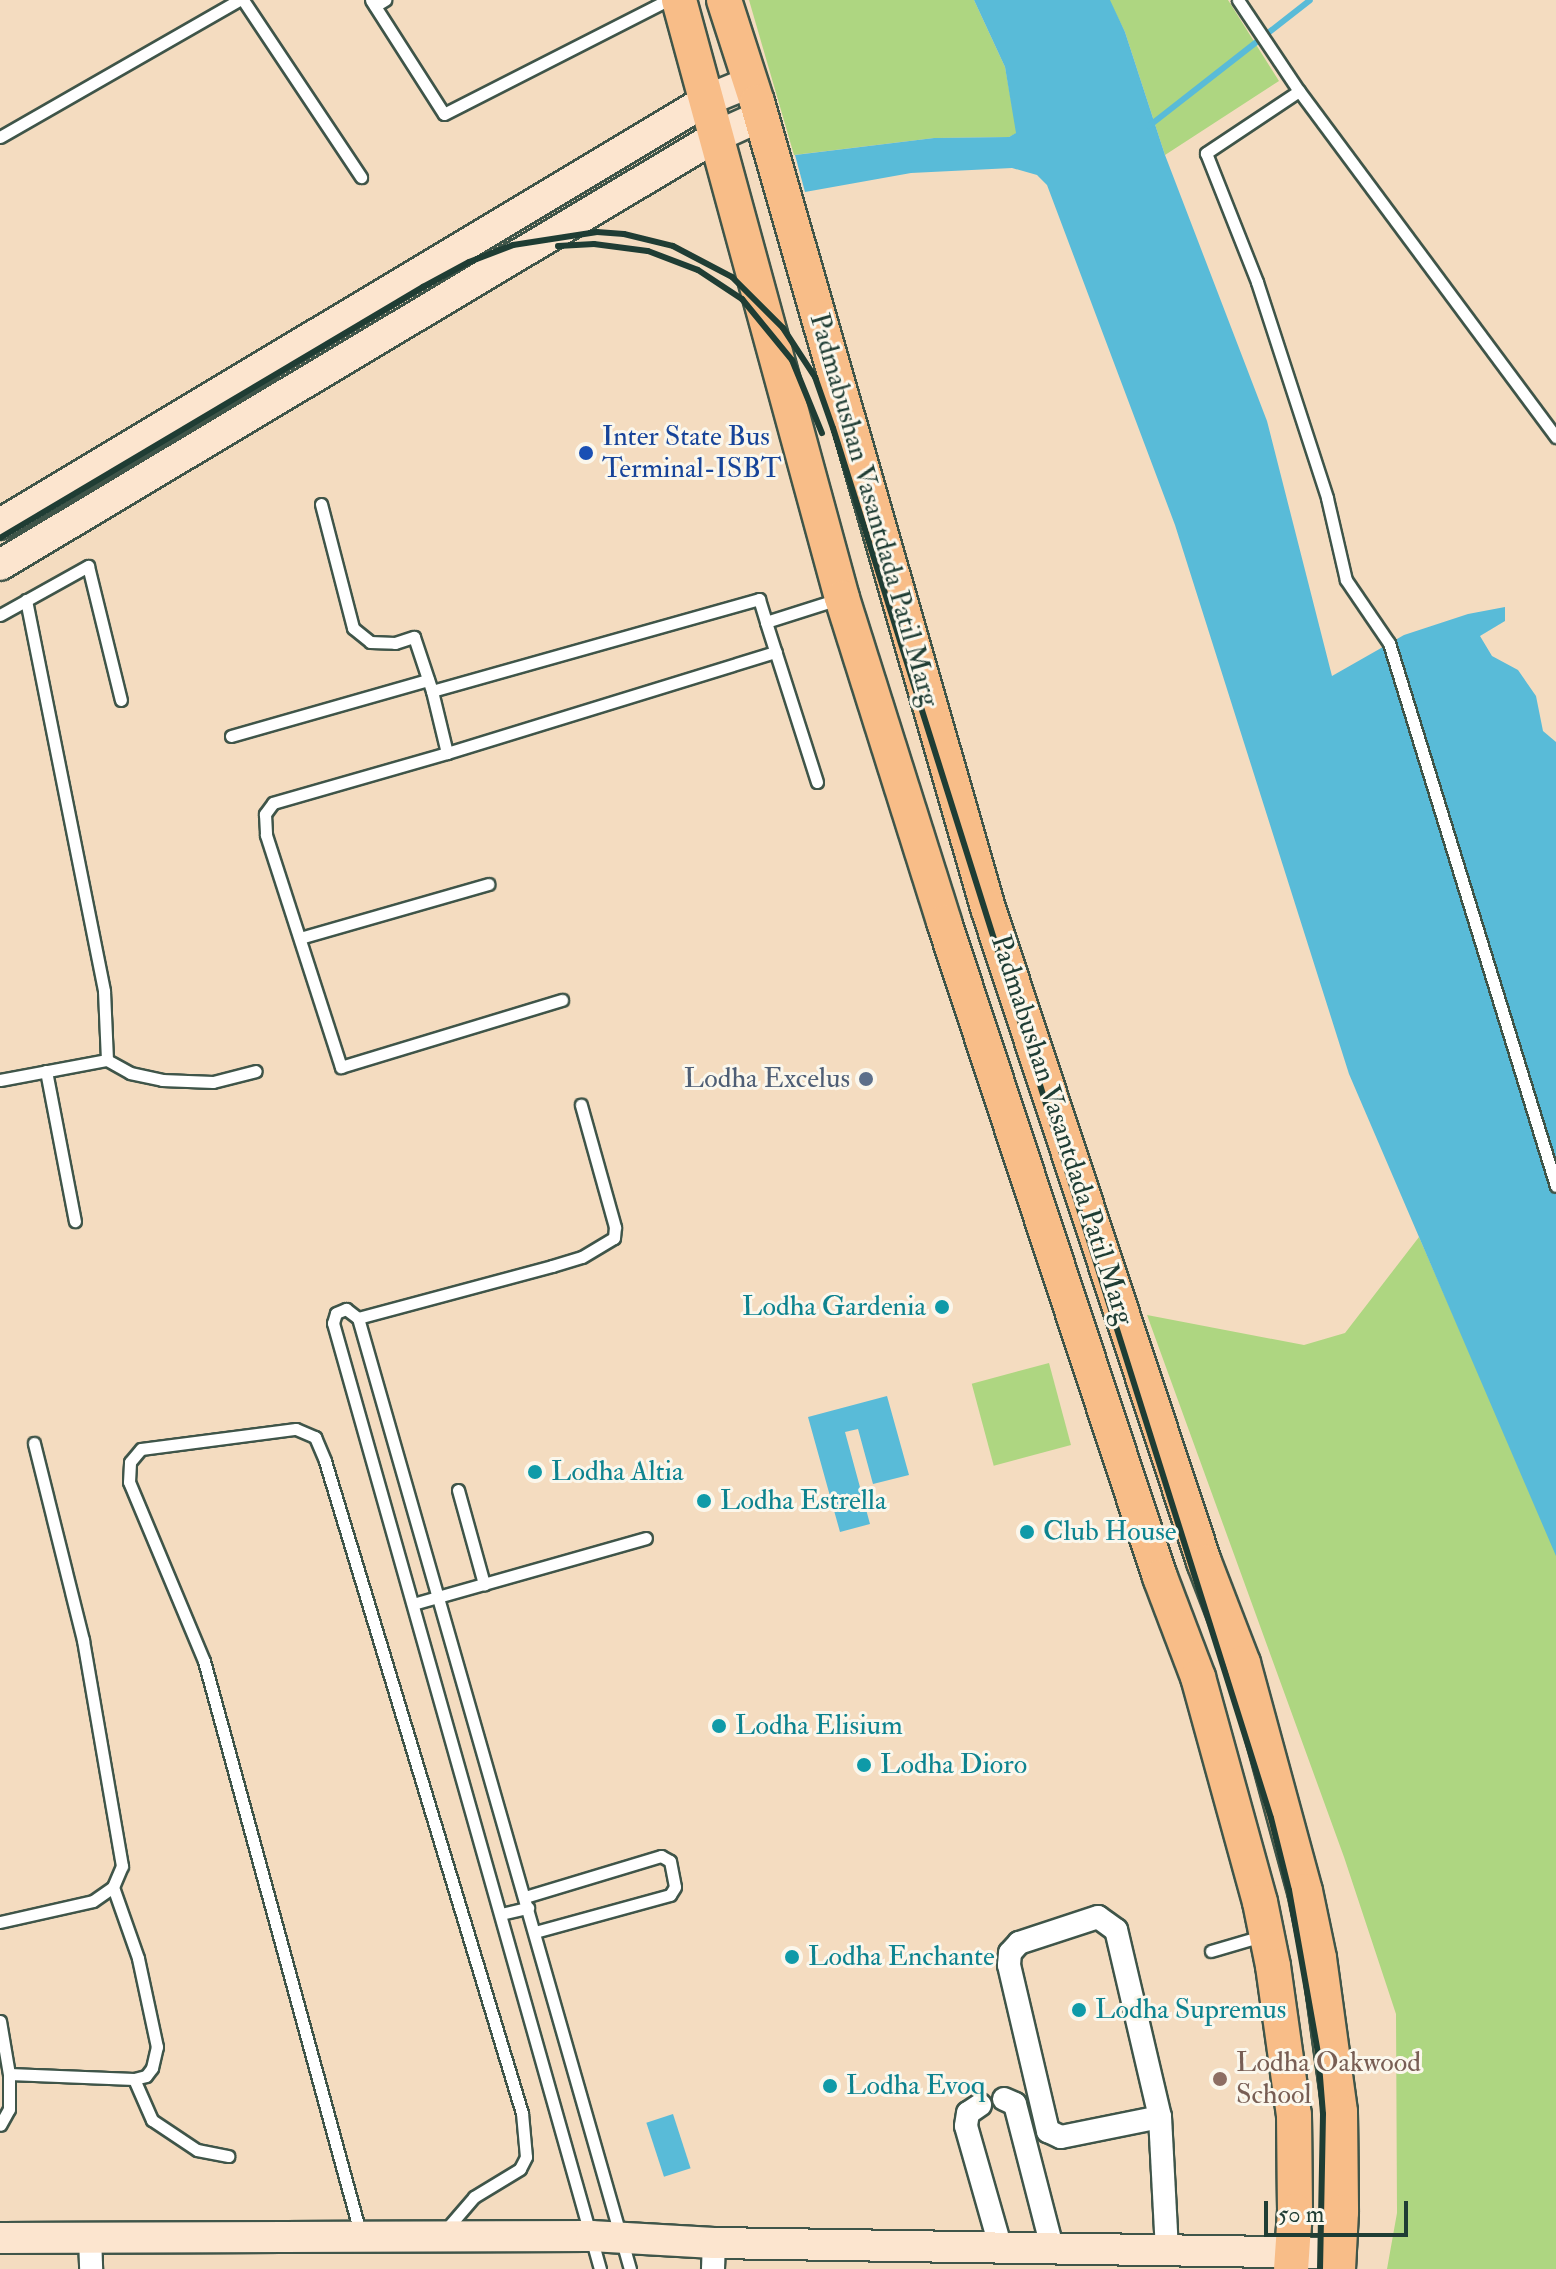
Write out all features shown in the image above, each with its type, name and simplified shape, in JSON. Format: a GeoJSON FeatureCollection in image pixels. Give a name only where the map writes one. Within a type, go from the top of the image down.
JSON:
{"type":"FeatureCollection","features":[{"type":"Feature","properties":{"kind":"main road","name":"Padmabushan Vasantdada Patil Marg"},"geometry":{"type":"LineString","coordinates":[[679,0],[842,598],[1160,1577],[1198,1677],[1267,1935],[1294,2115],[1292,2261]]}},
{"type":"Feature","properties":{"kind":"main road","name":"Padmabushan Vasantdada Patil Marg"},"geometry":{"type":"LineString","coordinates":[[724,0],[761,116],[1003,952],[1199,1547],[1243,1663],[1305,1891],[1319,1958],[1340,2112],[1338,2261]]}},
{"type":"Feature","properties":{"kind":"main road"},"geometry":{"type":"LineString","coordinates":[[0,524],[707,100],[751,82]]}},
{"type":"Feature","properties":{"kind":"main road"},"geometry":{"type":"LineString","coordinates":[[0,565],[717,136],[761,116]]}},
{"type":"Feature","properties":{"kind":"main road"},"geometry":{"type":"LineString","coordinates":[[755,276],[803,263]]}},
{"type":"Feature","properties":{"kind":"main road"},"geometry":{"type":"LineString","coordinates":[[410,280],[430,310]]}},
{"type":"Feature","properties":{"kind":"main road"},"geometry":{"type":"LineString","coordinates":[[892,757],[941,743]]}},
{"type":"Feature","properties":{"kind":"main road"},"geometry":{"type":"LineString","coordinates":[[908,808],[956,796]]}},
{"type":"Feature","properties":{"kind":"main road"},"geometry":{"type":"LineString","coordinates":[[0,2238],[591,2236],[714,2256],[914,2258],[1000,2245],[1167,2249],[1292,2261],[1338,2261]]}},
{"type":"Feature","properties":{"kind":"street"},"geometry":{"type":"LineString","coordinates":[[1160,2117],[1061,2137],[1048,2131],[1009,1965],[1010,1953],[1019,1943],[1098,1917],[1116,1930],[1160,2117],[1167,2249]]}},
{"type":"Feature","properties":{"kind":"street"},"geometry":{"type":"LineString","coordinates":[[1004,2099],[1015,2104],[1052,2247]]}},
{"type":"Feature","properties":{"kind":"street"},"geometry":{"type":"LineString","coordinates":[[980,2105],[968,2113],[966,2126],[1000,2245]]}},
{"type":"Feature","properties":{"kind":"street"},"geometry":{"type":"LineString","coordinates":[[90,2236],[91,2269]]}},
{"type":"Feature","properties":{"kind":"lane"},"geometry":{"type":"LineString","coordinates":[[0,137],[241,0],[361,177]]}},
{"type":"Feature","properties":{"kind":"lane"},"geometry":{"type":"LineString","coordinates":[[377,2],[444,114],[668,0]]}},
{"type":"Feature","properties":{"kind":"lane"},"geometry":{"type":"LineString","coordinates":[[1238,0],[1299,91],[1556,437]]}},
{"type":"Feature","properties":{"kind":"lane"},"geometry":{"type":"LineString","coordinates":[[1299,91],[1206,153],[1262,297],[1327,498],[1346,580],[1389,643],[1556,1186]]}},
{"type":"Feature","properties":{"kind":"lane"},"geometry":{"type":"LineString","coordinates":[[321,504],[353,628],[370,642],[395,643],[414,637],[447,753]]}},
{"type":"Feature","properties":{"kind":"lane"},"geometry":{"type":"LineString","coordinates":[[0,615],[88,566],[121,700]]}},
{"type":"Feature","properties":{"kind":"lane"},"geometry":{"type":"LineString","coordinates":[[766,622],[842,598]]}},
{"type":"Feature","properties":{"kind":"lane"},"geometry":{"type":"LineString","coordinates":[[231,736],[759,599],[817,782]]}},
{"type":"Feature","properties":{"kind":"lane"},"geometry":{"type":"LineString","coordinates":[[26,600],[104,991],[107,1060]]}},
{"type":"Feature","properties":{"kind":"lane"},"geometry":{"type":"LineString","coordinates":[[562,1000],[341,1067],[266,835],[265,814],[273,803],[776,652]]}},
{"type":"Feature","properties":{"kind":"lane"},"geometry":{"type":"LineString","coordinates":[[300,938],[488,884]]}},
{"type":"Feature","properties":{"kind":"lane"},"geometry":{"type":"LineString","coordinates":[[0,1080],[107,1060],[130,1073],[162,1080],[213,1082],[256,1071]]}},
{"type":"Feature","properties":{"kind":"lane"},"geometry":{"type":"LineString","coordinates":[[46,1071],[75,1221]]}},
{"type":"Feature","properties":{"kind":"lane"},"geometry":{"type":"LineString","coordinates":[[358,1318],[567,1262],[614,1238],[615,1227],[581,1105]]}},
{"type":"Feature","properties":{"kind":"lane"},"geometry":{"type":"LineString","coordinates":[[600,2269],[333,1323],[336,1313],[346,1309],[358,1318],[630,2269]]}},
{"type":"Feature","properties":{"kind":"lane"},"geometry":{"type":"LineString","coordinates":[[361,2236],[204,1661],[129,1482],[130,1462],[141,1449],[296,1429],[315,1437],[325,1461],[522,2113],[526,2157],[520,2169],[474,2197],[439,2236]]}},
{"type":"Feature","properties":{"kind":"lane"},"geometry":{"type":"LineString","coordinates":[[0,1922],[93,1901],[113,1887],[122,1866],[104,1744],[83,1640],[34,1443]]}},
{"type":"Feature","properties":{"kind":"lane"},"geometry":{"type":"LineString","coordinates":[[458,1490],[484,1584]]}},
{"type":"Feature","properties":{"kind":"lane"},"geometry":{"type":"LineString","coordinates":[[413,1604],[646,1538]]}},
{"type":"Feature","properties":{"kind":"lane"},"geometry":{"type":"LineString","coordinates":[[501,1914],[526,1902],[661,1856],[670,1861],[675,1887],[670,1895],[535,1932]]}},
{"type":"Feature","properties":{"kind":"lane"},"geometry":{"type":"LineString","coordinates":[[9,2074],[134,2079],[146,2076],[152,2068],[157,2047],[138,1958],[113,1887]]}},
{"type":"Feature","properties":{"kind":"lane"},"geometry":{"type":"LineString","coordinates":[[1211,1951],[1267,1935]]}},
{"type":"Feature","properties":{"kind":"lane"},"geometry":{"type":"LineString","coordinates":[[0,2021],[9,2074],[9,2109],[0,2125]]}},
{"type":"Feature","properties":{"kind":"lane"},"geometry":{"type":"LineString","coordinates":[[134,2079],[152,2120],[197,2150],[228,2156]]}},
{"type":"Feature","properties":{"kind":"green space"},"geometry":{"type":"Polygon","coordinates":[[[749,0],[974,0],[1005,67],[1017,133],[1009,137],[934,138],[794,155],[749,0]]]}},
{"type":"Feature","properties":{"kind":"green space"},"geometry":{"type":"Polygon","coordinates":[[[1109,0],[1228,0],[1279,81],[1165,155],[1125,32],[1109,0]]]}},
{"type":"Feature","properties":{"kind":"green space"},"geometry":{"type":"Polygon","coordinates":[[[1419,1237],[1556,1550],[1556,2269],[1387,2269],[1397,2213],[1396,2014],[1344,1857],[1147,1315],[1304,1345],[1345,1333],[1419,1237]]]}},
{"type":"Feature","properties":{"kind":"green space"},"geometry":{"type":"Polygon","coordinates":[[[1049,1363],[1071,1445],[994,1466],[972,1384],[1049,1363]]]}},
{"type":"Feature","properties":{"kind":"water"},"geometry":{"type":"Polygon","coordinates":[[[974,0],[1110,0],[1125,32],[1165,155],[1267,421],[1332,676],[1404,635],[1468,614],[1505,607],[1505,621],[1480,636],[1492,656],[1518,670],[1536,696],[1543,731],[1556,742],[1556,1556],[1349,1074],[1175,525],[1047,185],[1037,175],[1012,168],[911,173],[805,192],[795,155],[934,138],[1009,137],[1016,133],[1005,67],[974,0]]]}},
{"type":"Feature","properties":{"kind":"water"},"geometry":{"type":"Polygon","coordinates":[[[887,1396],[909,1475],[873,1484],[858,1429],[845,1432],[870,1524],[840,1532],[808,1417],[887,1396]]]}},
{"type":"Feature","properties":{"kind":"water"},"geometry":{"type":"Polygon","coordinates":[[[673,2114],[691,2168],[664,2177],[646,2123],[673,2114]]]}},
{"type":"Feature","properties":{"kind":"waterway"},"geometry":{"type":"LineString","coordinates":[[1149,126],[1310,0]]}},
{"type":"Feature","properties":{"kind":"railway"},"geometry":{"type":"LineString","coordinates":[[0,538],[423,287],[469,262],[513,245],[597,232],[624,234],[673,246],[732,277],[783,328],[815,377],[833,428],[1271,1818],[1289,1890],[1318,2052],[1323,2114],[1320,2269]]}},
{"type":"Feature","properties":{"kind":"railway"},"geometry":{"type":"LineString","coordinates":[[558,246],[594,244],[648,251],[698,270],[742,299],[792,360],[822,433]]}},
{"type":"Feature","properties":{"kind":"place","name":"Inter State Bus Terminal-ISBT"},"geometry":{"type":"Point","coordinates":[586,453]}},
{"type":"Feature","properties":{"kind":"place","name":"Lodha Excelus"},"geometry":{"type":"Point","coordinates":[866,1079]}},
{"type":"Feature","properties":{"kind":"place","name":"Lodha Gardenia"},"geometry":{"type":"Point","coordinates":[942,1307]}},
{"type":"Feature","properties":{"kind":"place","name":"Lodha Altia"},"geometry":{"type":"Point","coordinates":[535,1472]}},
{"type":"Feature","properties":{"kind":"place","name":"Lodha Estrella"},"geometry":{"type":"Point","coordinates":[704,1501]}},
{"type":"Feature","properties":{"kind":"place","name":"Club House"},"geometry":{"type":"Point","coordinates":[1027,1532]}},
{"type":"Feature","properties":{"kind":"place","name":"Lodha Elisium"},"geometry":{"type":"Point","coordinates":[719,1726]}},
{"type":"Feature","properties":{"kind":"place","name":"Lodha Dioro"},"geometry":{"type":"Point","coordinates":[864,1765]}},
{"type":"Feature","properties":{"kind":"place","name":"Lodha Enchante"},"geometry":{"type":"Point","coordinates":[792,1957]}},
{"type":"Feature","properties":{"kind":"place","name":"Lodha Supremus"},"geometry":{"type":"Point","coordinates":[1079,2010]}},
{"type":"Feature","properties":{"kind":"place","name":"Lodha Oakwood School"},"geometry":{"type":"Point","coordinates":[1220,2079]}},
{"type":"Feature","properties":{"kind":"place","name":"Lodha Evoq"},"geometry":{"type":"Point","coordinates":[830,2086]}}]}
